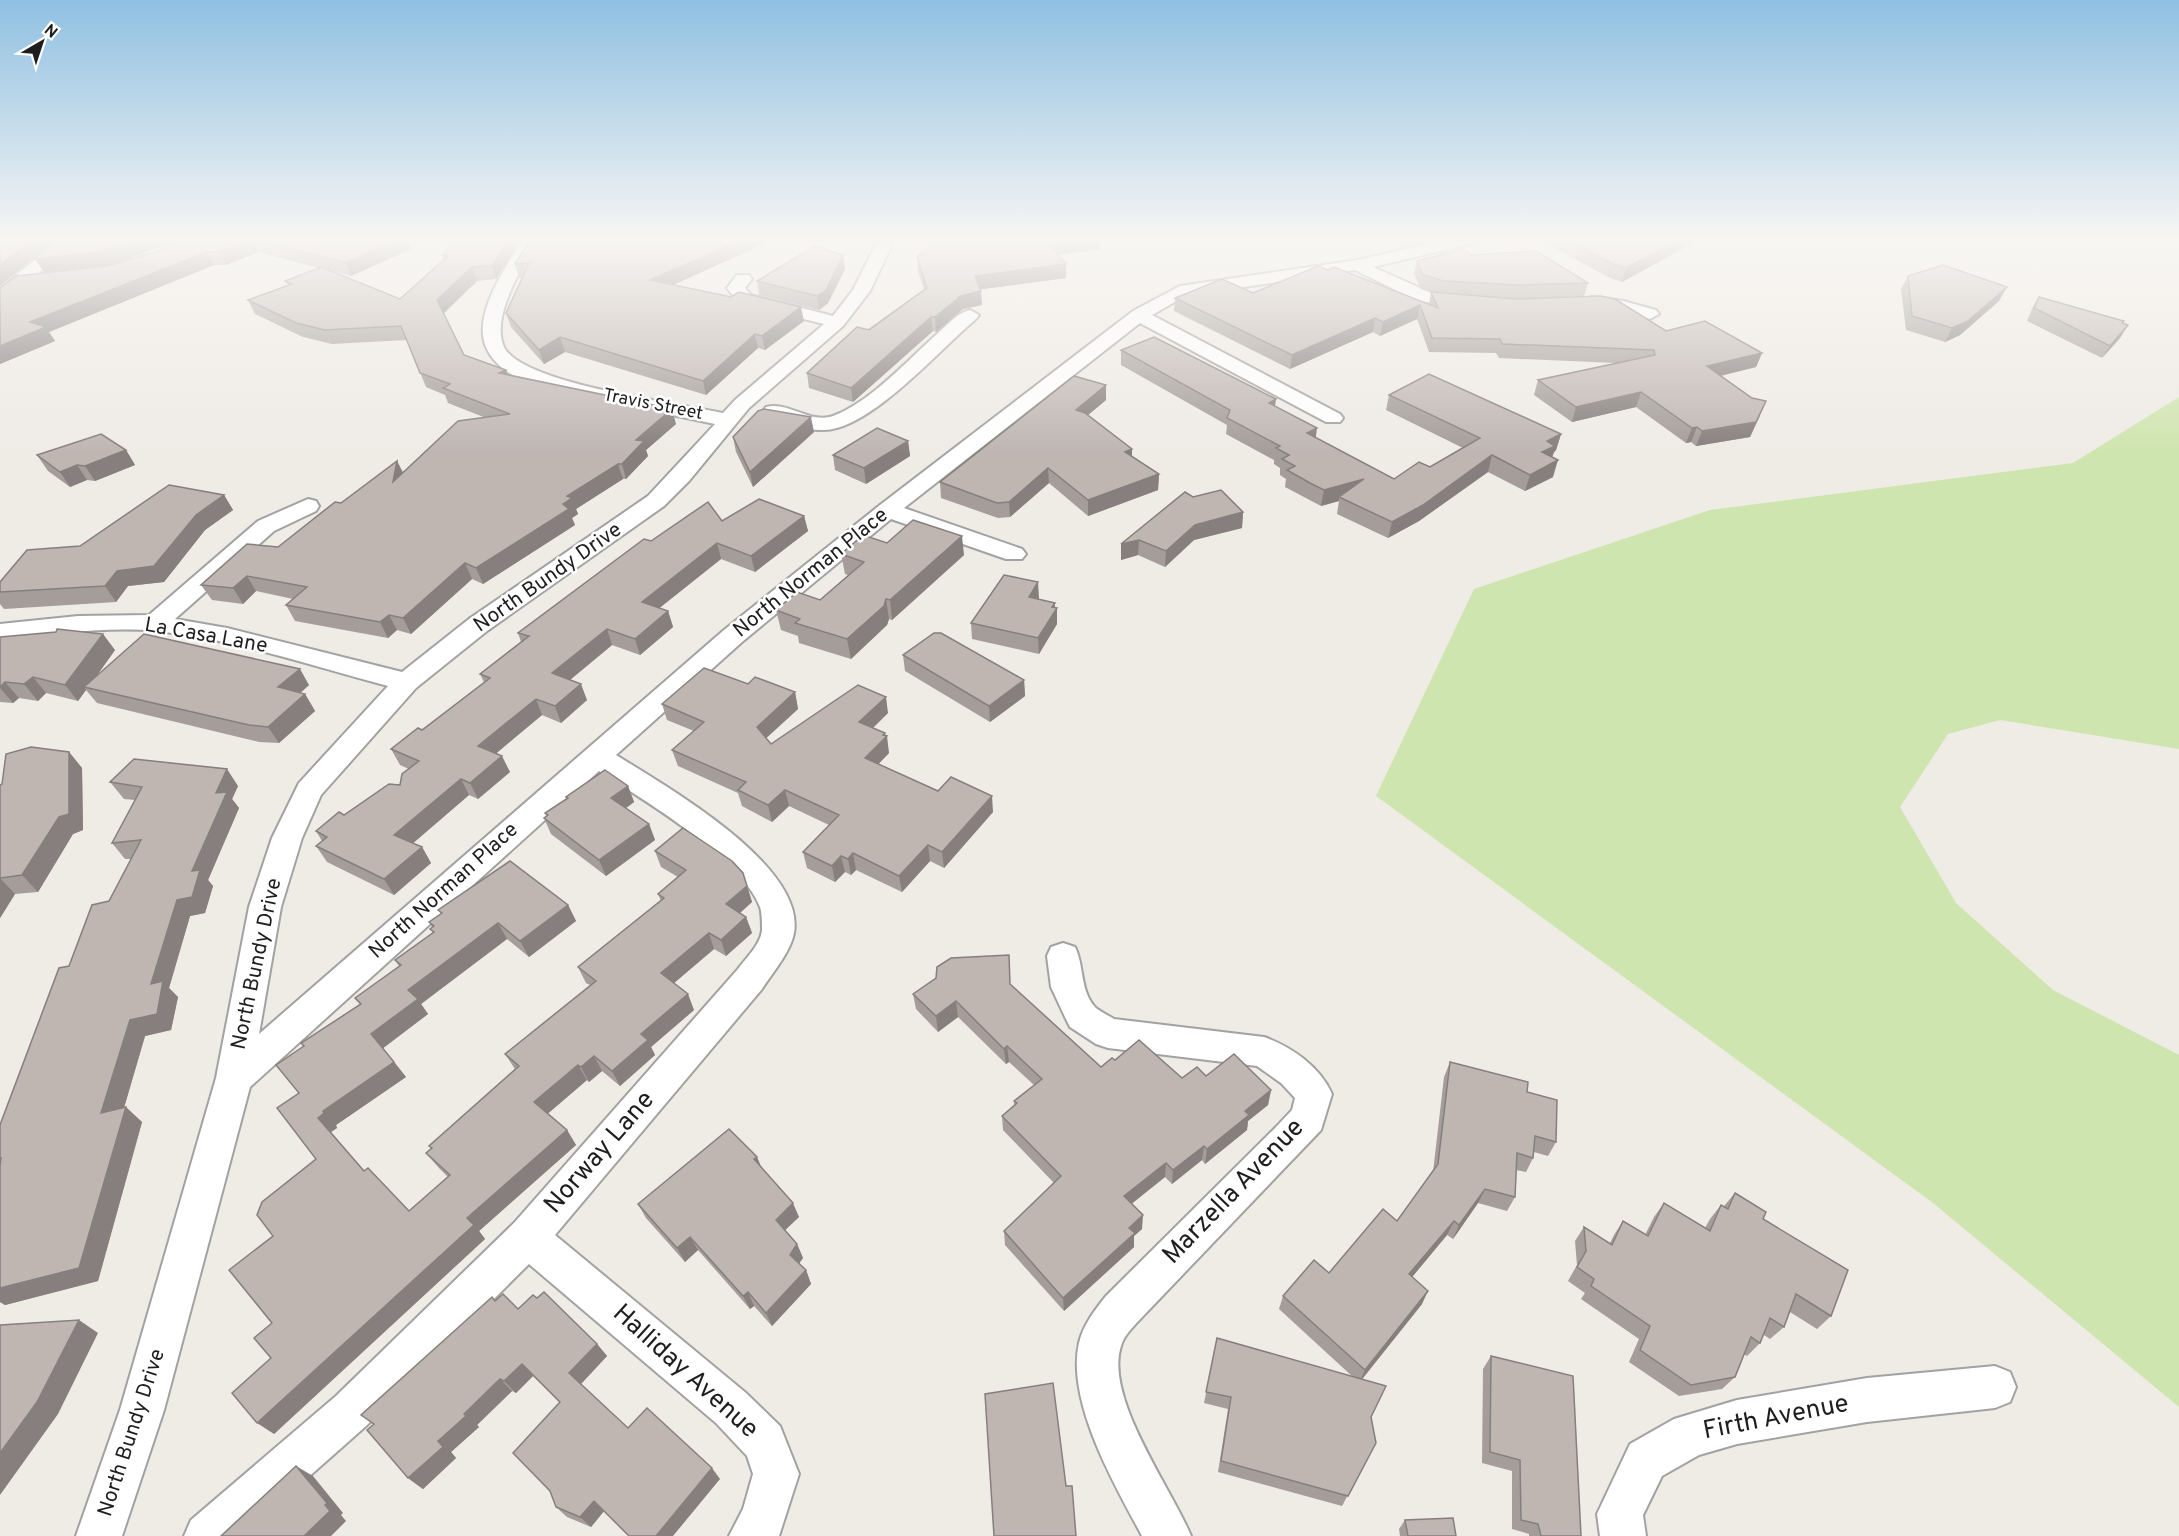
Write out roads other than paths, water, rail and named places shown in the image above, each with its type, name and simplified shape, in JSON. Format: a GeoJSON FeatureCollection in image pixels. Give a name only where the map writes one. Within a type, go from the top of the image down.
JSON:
{"type":"FeatureCollection","features":[{"type":"Feature","properties":{"kind":"street","name":"Travis Street"},"geometry":{"type":"LineString","coordinates":[[496,310],[491,330],[495,346],[508,363],[531,376],[572,389],[826,424],[840,422],[898,380],[970,315]]}},
{"type":"Feature","properties":{"kind":"street"},"geometry":{"type":"LineString","coordinates":[[788,310],[837,322]]}},
{"type":"Feature","properties":{"kind":"street","name":"North Bundy Drive"},"geometry":{"type":"LineString","coordinates":[[99,1536],[142,1410],[234,1078],[265,907],[287,838],[309,790],[407,682],[478,626],[623,527],[656,501],[681,476],[735,412],[837,322],[847,310]]}},
{"type":"Feature","properties":{"kind":"street","name":"North Norman Place"},"geometry":{"type":"LineString","coordinates":[[234,1078],[733,636],[888,510],[1148,310]]}},
{"type":"Feature","properties":{"kind":"street"},"geometry":{"type":"LineString","coordinates":[[1633,310],[1650,314]]}},
{"type":"Feature","properties":{"kind":"street"},"geometry":{"type":"LineString","coordinates":[[1139,315],[1333,418]]}},
{"type":"Feature","properties":{"kind":"street"},"geometry":{"type":"LineString","coordinates":[[155,623],[266,526],[308,506]]}},
{"type":"Feature","properties":{"kind":"street"},"geometry":{"type":"LineString","coordinates":[[888,510],[1014,554]]}},
{"type":"Feature","properties":{"kind":"street","name":"La Casa Lane"},"geometry":{"type":"LineString","coordinates":[[0,632],[78,624],[155,623],[227,636],[407,682]]}},
{"type":"Feature","properties":{"kind":"street","name":"Norway Lane"},"geometry":{"type":"LineString","coordinates":[[207,1536],[351,1411],[528,1237],[750,979],[779,932],[775,898],[752,867],[707,830],[596,756]]}},
{"type":"Feature","properties":{"kind":"street","name":"Marzella Avenue"},"geometry":{"type":"LineString","coordinates":[[1063,956],[1068,987],[1082,1017],[1108,1033],[1264,1052],[1294,1071],[1314,1094],[1308,1118],[1124,1306],[1100,1342],[1099,1382],[1112,1425],[1152,1510],[1168,1536]]}},
{"type":"Feature","properties":{"kind":"street","name":"Halliday Avenue"},"geometry":{"type":"LineString","coordinates":[[528,1237],[715,1394],[764,1442],[776,1474],[762,1521],[752,1536]]}},
{"type":"Feature","properties":{"kind":"street","name":"Firth Avenue"},"geometry":{"type":"LineString","coordinates":[[1623,1536],[1620,1514],[1646,1460],[1690,1435],[1737,1422],[1856,1402],[1995,1387]]}}]}
